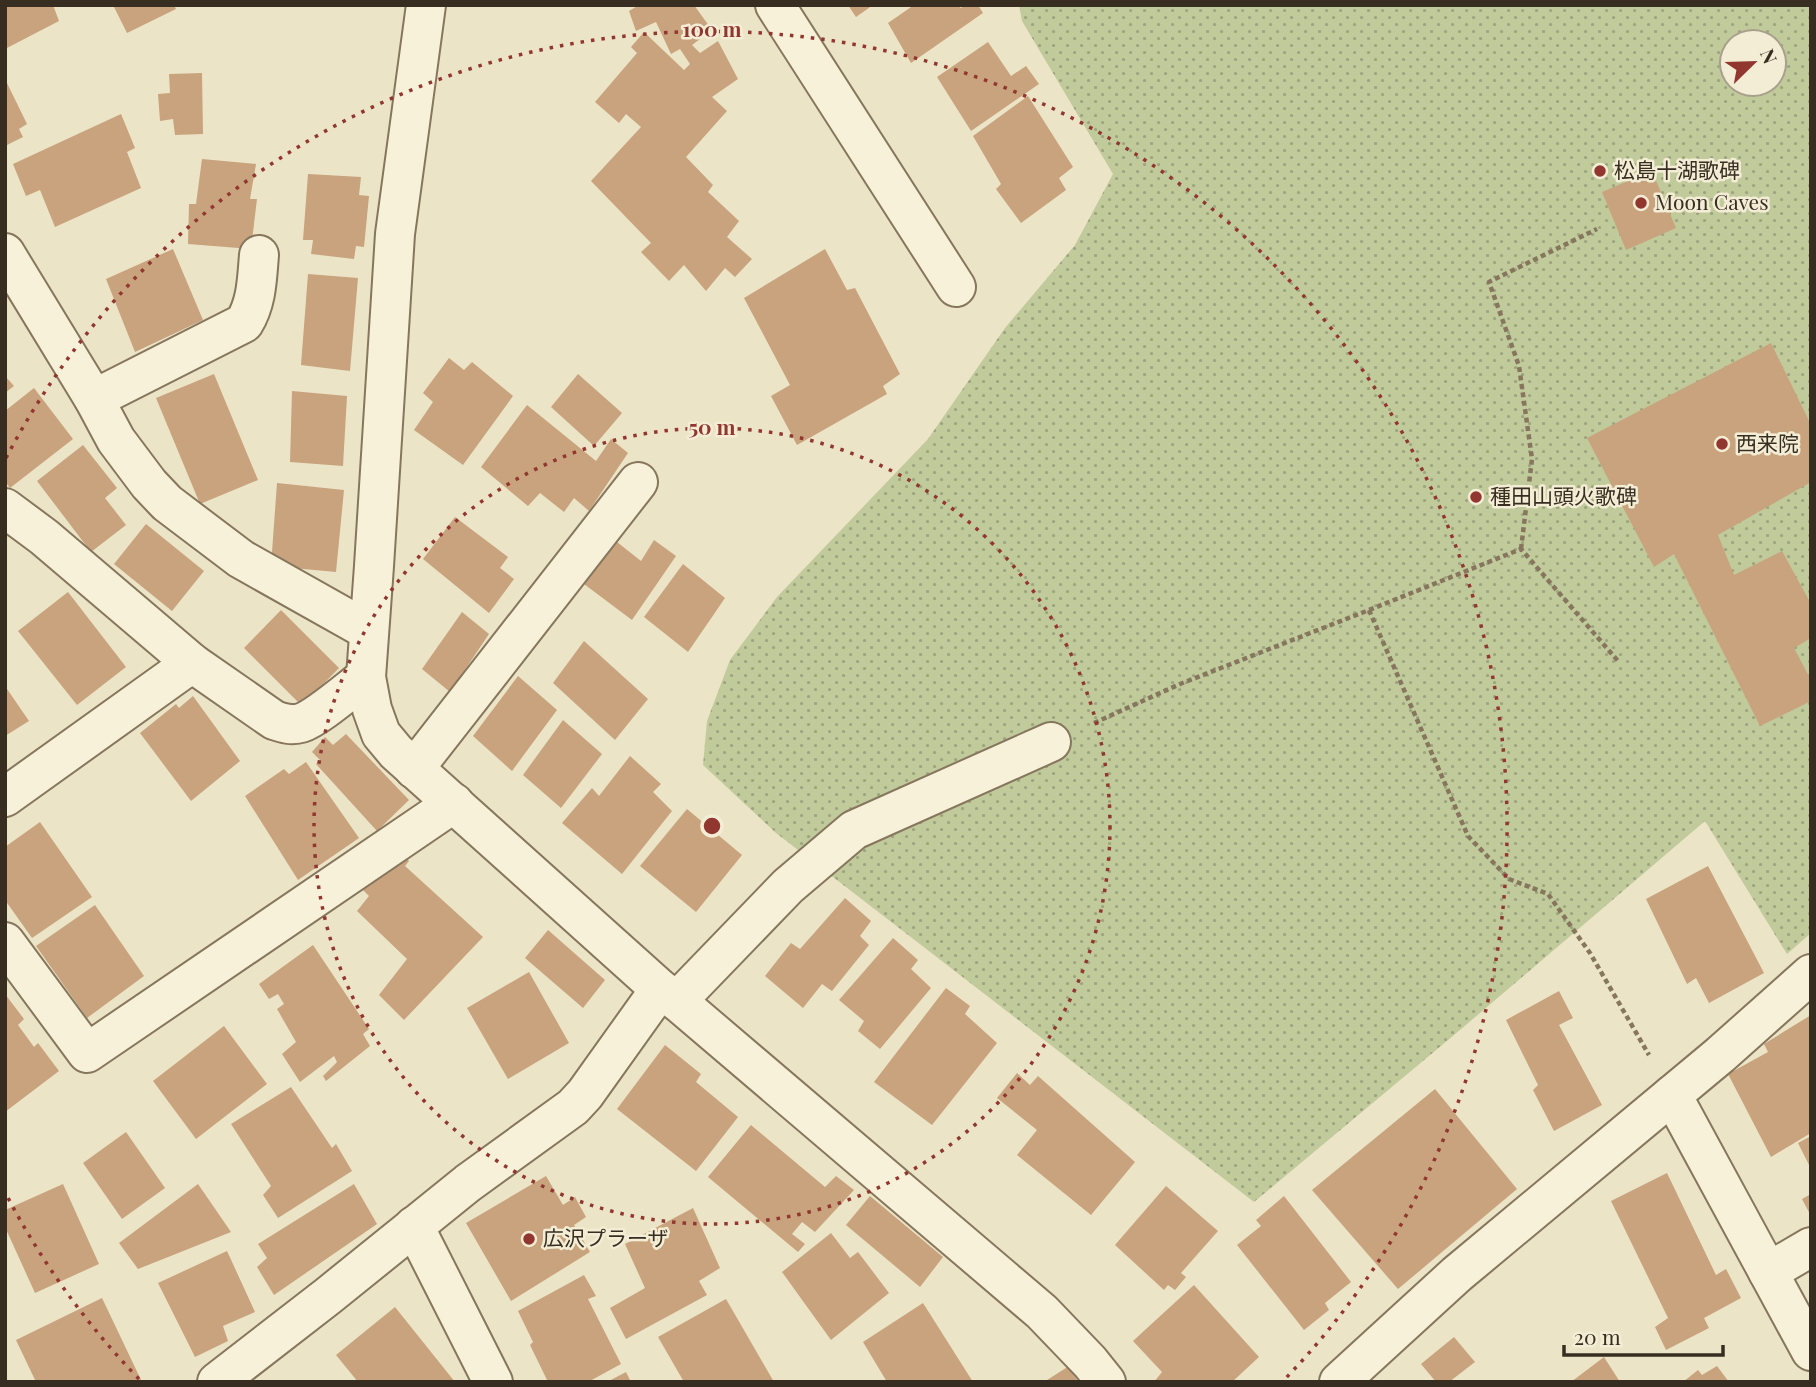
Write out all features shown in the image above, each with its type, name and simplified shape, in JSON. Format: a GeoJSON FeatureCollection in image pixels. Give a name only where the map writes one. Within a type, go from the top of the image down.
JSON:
{"type":"FeatureCollection","features":[{"type":"Feature","properties":{"kind":"street"},"geometry":{"type":"LineString","coordinates":[[426,5],[395,234],[366,677],[372,709],[381,734],[414,769],[669,995],[1042,1312],[1106,1382]]}},
{"type":"Feature","properties":{"kind":"street"},"geometry":{"type":"LineString","coordinates":[[775,5],[956,287]]}},
{"type":"Feature","properties":{"kind":"street"},"geometry":{"type":"LineString","coordinates":[[5,253],[116,440],[167,503],[241,559],[369,631]]}},
{"type":"Feature","properties":{"kind":"street"},"geometry":{"type":"LineString","coordinates":[[94,399],[244,323],[254,303],[259,255]]}},
{"type":"Feature","properties":{"kind":"street"},"geometry":{"type":"LineString","coordinates":[[414,769],[638,482]]}},
{"type":"Feature","properties":{"kind":"street"},"geometry":{"type":"LineString","coordinates":[[5,508],[192,663],[274,720],[286,725],[301,723],[366,677]]}},
{"type":"Feature","properties":{"kind":"street"},"geometry":{"type":"LineString","coordinates":[[5,797],[192,663]]}},
{"type":"Feature","properties":{"kind":"street"},"geometry":{"type":"LineString","coordinates":[[218,1381],[468,1183],[573,1107],[669,995],[788,886],[855,830],[1051,742]]}},
{"type":"Feature","properties":{"kind":"street"},"geometry":{"type":"LineString","coordinates":[[5,942],[87,1053],[454,803]]}},
{"type":"Feature","properties":{"kind":"street"},"geometry":{"type":"LineString","coordinates":[[1339,1382],[1457,1274],[1720,1055],[1811,974]]}},
{"type":"Feature","properties":{"kind":"street"},"geometry":{"type":"LineString","coordinates":[[1672,1095],[1811,1351]]}},
{"type":"Feature","properties":{"kind":"street"},"geometry":{"type":"LineString","coordinates":[[414,1226],[493,1382]]}},
{"type":"Feature","properties":{"kind":"street"},"geometry":{"type":"LineString","coordinates":[[1768,1272],[1811,1247]]}},
{"type":"Feature","properties":{"kind":"path"},"geometry":{"type":"LineString","coordinates":[[1597,229],[1489,282],[1519,366],[1532,459],[1521,549],[1619,661]]}},
{"type":"Feature","properties":{"kind":"path"},"geometry":{"type":"LineString","coordinates":[[1051,742],[1180,684],[1521,549]]}},
{"type":"Feature","properties":{"kind":"path"},"geometry":{"type":"LineString","coordinates":[[1370,610],[1468,836],[1509,879],[1548,894],[1590,953],[1672,1095]]}},
{"type":"Feature","properties":{"kind":"green space"},"geometry":{"type":"Polygon","coordinates":[[[1019,5],[1811,5],[1811,933],[1787,954],[1705,821],[1254,1202],[776,833],[703,765],[707,721],[730,660],[777,597],[928,439],[1005,328],[1075,245],[1113,174],[1022,21],[1019,5]]]}},
{"type":"Feature","properties":{"kind":"building"},"geometry":{"type":"Polygon","coordinates":[[[5,5],[53,5],[59,21],[5,49],[5,5]]]}},
{"type":"Feature","properties":{"kind":"building"},"geometry":{"type":"Polygon","coordinates":[[[113,5],[174,5],[176,9],[127,33],[113,5]]]}},
{"type":"Feature","properties":{"kind":"building"},"geometry":{"type":"Polygon","coordinates":[[[639,5],[694,5],[712,30],[692,45],[700,53],[718,41],[738,79],[712,97],[727,111],[686,157],[713,185],[708,192],[739,221],[727,237],[752,259],[735,277],[725,268],[706,291],[684,265],[669,281],[641,252],[651,243],[591,181],[641,127],[626,114],[619,123],[595,102],[637,53],[631,47],[644,32],[684,70],[690,64],[680,49],[671,54],[656,22],[636,31],[629,11],[639,5]]]}},
{"type":"Feature","properties":{"kind":"building"},"geometry":{"type":"Polygon","coordinates":[[[848,5],[873,5],[856,17],[848,5]]]}},
{"type":"Feature","properties":{"kind":"building"},"geometry":{"type":"Polygon","coordinates":[[[914,5],[958,5],[961,8],[965,5],[978,5],[983,13],[911,63],[888,23],[914,5]]]}},
{"type":"Feature","properties":{"kind":"building"},"geometry":{"type":"Polygon","coordinates":[[[988,42],[1011,76],[1026,66],[1039,84],[971,131],[937,77],[988,42]]]}},
{"type":"Feature","properties":{"kind":"building"},"geometry":{"type":"Polygon","coordinates":[[[202,73],[203,134],[175,135],[173,119],[160,121],[158,94],[170,93],[169,74],[202,73]]]}},
{"type":"Feature","properties":{"kind":"building"},"geometry":{"type":"Polygon","coordinates":[[[5,79],[27,124],[19,129],[23,137],[5,146],[5,79]]]}},
{"type":"Feature","properties":{"kind":"building"},"geometry":{"type":"Polygon","coordinates":[[[1028,96],[1073,167],[1059,178],[1066,190],[1021,223],[996,189],[1001,184],[973,136],[1028,96]]]}},
{"type":"Feature","properties":{"kind":"building"},"geometry":{"type":"Polygon","coordinates":[[[121,114],[135,148],[127,152],[141,188],[55,227],[40,190],[26,196],[13,164],[121,114]]]}},
{"type":"Feature","properties":{"kind":"building"},"geometry":{"type":"Polygon","coordinates":[[[202,159],[256,164],[250,199],[257,199],[251,249],[188,244],[189,204],[196,204],[202,159]]]}},
{"type":"Feature","properties":{"kind":"building"},"geometry":{"type":"Polygon","coordinates":[[[1652,171],[1676,228],[1626,250],[1602,192],[1652,171]]]}},
{"type":"Feature","properties":{"kind":"building"},"geometry":{"type":"Polygon","coordinates":[[[308,174],[361,177],[359,195],[369,196],[364,247],[356,246],[354,259],[311,254],[313,240],[303,240],[308,174]]]}},
{"type":"Feature","properties":{"kind":"building"},"geometry":{"type":"Polygon","coordinates":[[[173,249],[203,320],[135,352],[106,279],[173,249]]]}},
{"type":"Feature","properties":{"kind":"building"},"geometry":{"type":"Polygon","coordinates":[[[825,249],[847,290],[855,288],[900,374],[883,386],[887,394],[797,445],[771,396],[790,385],[744,298],[825,249]]]}},
{"type":"Feature","properties":{"kind":"building"},"geometry":{"type":"Polygon","coordinates":[[[308,274],[358,278],[350,371],[301,365],[308,274]]]}},
{"type":"Feature","properties":{"kind":"building","name":"西来院"},"geometry":{"type":"Polygon","coordinates":[[[1771,343],[1811,425],[1811,482],[1718,535],[1734,575],[1782,551],[1811,604],[1811,638],[1794,648],[1811,680],[1811,701],[1760,726],[1674,554],[1654,567],[1587,438],[1771,343]]]}},
{"type":"Feature","properties":{"kind":"building"},"geometry":{"type":"Polygon","coordinates":[[[449,358],[464,370],[472,362],[513,396],[463,465],[414,430],[433,402],[423,393],[449,358]]]}},
{"type":"Feature","properties":{"kind":"building"},"geometry":{"type":"Polygon","coordinates":[[[214,374],[258,480],[200,504],[156,398],[214,374]]]}},
{"type":"Feature","properties":{"kind":"building"},"geometry":{"type":"Polygon","coordinates":[[[578,374],[622,413],[594,446],[551,407],[578,374]]]}},
{"type":"Feature","properties":{"kind":"building"},"geometry":{"type":"Polygon","coordinates":[[[5,376],[14,386],[5,393],[5,376]]]}},
{"type":"Feature","properties":{"kind":"building"},"geometry":{"type":"Polygon","coordinates":[[[34,388],[73,439],[10,488],[5,481],[5,411],[34,388]]]}},
{"type":"Feature","properties":{"kind":"building"},"geometry":{"type":"Polygon","coordinates":[[[292,391],[347,396],[343,466],[290,462],[292,391]]]}},
{"type":"Feature","properties":{"kind":"building"},"geometry":{"type":"Polygon","coordinates":[[[527,405],[596,461],[611,439],[628,453],[589,511],[574,498],[564,512],[540,493],[528,506],[481,467],[527,405]]]}},
{"type":"Feature","properties":{"kind":"building"},"geometry":{"type":"Polygon","coordinates":[[[83,445],[117,488],[105,498],[126,525],[91,552],[37,481],[83,445]]]}},
{"type":"Feature","properties":{"kind":"building"},"geometry":{"type":"Polygon","coordinates":[[[277,483],[344,490],[336,572],[271,566],[277,483]]]}},
{"type":"Feature","properties":{"kind":"building"},"geometry":{"type":"Polygon","coordinates":[[[455,517],[508,557],[500,568],[514,579],[489,613],[423,559],[455,517]]]}},
{"type":"Feature","properties":{"kind":"building"},"geometry":{"type":"Polygon","coordinates":[[[146,524],[204,571],[172,611],[114,564],[146,524]]]}},
{"type":"Feature","properties":{"kind":"building"},"geometry":{"type":"Polygon","coordinates":[[[654,540],[676,556],[632,620],[584,584],[617,542],[641,561],[654,540]]]}},
{"type":"Feature","properties":{"kind":"building"},"geometry":{"type":"Polygon","coordinates":[[[683,564],[725,598],[688,652],[644,617],[683,564]]]}},
{"type":"Feature","properties":{"kind":"building"},"geometry":{"type":"Polygon","coordinates":[[[68,592],[126,667],[77,705],[18,631],[68,592]]]}},
{"type":"Feature","properties":{"kind":"building"},"geometry":{"type":"Polygon","coordinates":[[[281,610],[339,668],[302,706],[244,648],[281,610]]]}},
{"type":"Feature","properties":{"kind":"building"},"geometry":{"type":"Polygon","coordinates":[[[462,612],[489,634],[450,692],[422,669],[462,612]]]}},
{"type":"Feature","properties":{"kind":"building"},"geometry":{"type":"Polygon","coordinates":[[[584,641],[648,699],[615,740],[553,683],[584,641]]]}},
{"type":"Feature","properties":{"kind":"building"},"geometry":{"type":"Polygon","coordinates":[[[518,676],[557,710],[512,771],[473,736],[518,676]]]}},
{"type":"Feature","properties":{"kind":"building"},"geometry":{"type":"Polygon","coordinates":[[[5,686],[29,721],[5,736],[5,686]]]}},
{"type":"Feature","properties":{"kind":"building"},"geometry":{"type":"Polygon","coordinates":[[[193,696],[240,761],[191,801],[140,733],[176,704],[179,708],[193,696]]]}},
{"type":"Feature","properties":{"kind":"building"},"geometry":{"type":"Polygon","coordinates":[[[563,720],[602,754],[561,808],[523,775],[563,720]]]}},
{"type":"Feature","properties":{"kind":"building"},"geometry":{"type":"Polygon","coordinates":[[[346,734],[409,800],[377,831],[316,764],[320,760],[312,752],[325,737],[333,745],[346,734]]]}},
{"type":"Feature","properties":{"kind":"building"},"geometry":{"type":"Polygon","coordinates":[[[630,756],[661,784],[653,792],[672,811],[622,874],[562,823],[592,788],[599,796],[630,756]]]}},
{"type":"Feature","properties":{"kind":"building"},"geometry":{"type":"Polygon","coordinates":[[[306,762],[359,838],[298,880],[245,796],[284,769],[289,774],[306,762]]]}},
{"type":"Feature","properties":{"kind":"building"},"geometry":{"type":"Polygon","coordinates":[[[687,809],[742,855],[696,912],[640,866],[687,809]]]}},
{"type":"Feature","properties":{"kind":"building"},"geometry":{"type":"Polygon","coordinates":[[[40,822],[92,897],[32,938],[5,900],[5,847],[40,822]]]}},
{"type":"Feature","properties":{"kind":"building"},"geometry":{"type":"Polygon","coordinates":[[[403,853],[409,861],[405,866],[483,937],[404,1020],[379,995],[407,959],[357,911],[369,896],[362,889],[403,853]]]}},
{"type":"Feature","properties":{"kind":"building"},"geometry":{"type":"Polygon","coordinates":[[[1708,866],[1764,973],[1709,1003],[1696,978],[1687,984],[1646,899],[1708,866]]]}},
{"type":"Feature","properties":{"kind":"building"},"geometry":{"type":"Polygon","coordinates":[[[845,898],[871,921],[860,936],[869,945],[832,991],[822,984],[803,1008],[765,976],[791,943],[800,949],[845,898]]]}},
{"type":"Feature","properties":{"kind":"building"},"geometry":{"type":"Polygon","coordinates":[[[95,905],[144,976],[87,1018],[36,946],[95,905]]]}},
{"type":"Feature","properties":{"kind":"building"},"geometry":{"type":"Polygon","coordinates":[[[548,930],[605,980],[583,1008],[525,958],[548,930]]]}},
{"type":"Feature","properties":{"kind":"building"},"geometry":{"type":"Polygon","coordinates":[[[893,938],[918,960],[911,969],[931,988],[880,1049],[858,1031],[864,1021],[839,1000],[893,938]]]}},
{"type":"Feature","properties":{"kind":"building"},"geometry":{"type":"Polygon","coordinates":[[[313,945],[369,1029],[363,1034],[370,1046],[326,1081],[323,1076],[337,1062],[334,1056],[300,1082],[282,1054],[296,1042],[277,1009],[284,1004],[278,994],[269,999],[259,984],[313,945]]]}},
{"type":"Feature","properties":{"kind":"building"},"geometry":{"type":"Polygon","coordinates":[[[529,972],[569,1043],[508,1079],[467,1008],[529,972]]]}},
{"type":"Feature","properties":{"kind":"building"},"geometry":{"type":"Polygon","coordinates":[[[946,988],[970,1006],[965,1014],[997,1043],[932,1125],[874,1082],[946,988]]]}},
{"type":"Feature","properties":{"kind":"building"},"geometry":{"type":"Polygon","coordinates":[[[1559,991],[1573,1018],[1559,1025],[1602,1105],[1554,1131],[1533,1090],[1538,1085],[1506,1020],[1559,991]]]}},
{"type":"Feature","properties":{"kind":"building"},"geometry":{"type":"Polygon","coordinates":[[[5,994],[24,1019],[18,1025],[34,1047],[38,1043],[59,1071],[5,1112],[5,994]]]}},
{"type":"Feature","properties":{"kind":"building"},"geometry":{"type":"Polygon","coordinates":[[[1811,1015],[1811,1133],[1771,1157],[1728,1074],[1768,1052],[1764,1044],[1811,1015]]]}},
{"type":"Feature","properties":{"kind":"building"},"geometry":{"type":"Polygon","coordinates":[[[224,1026],[267,1084],[196,1139],[153,1081],[224,1026]]]}},
{"type":"Feature","properties":{"kind":"building"},"geometry":{"type":"Polygon","coordinates":[[[665,1045],[701,1074],[696,1082],[738,1117],[696,1171],[617,1109],[665,1045]]]}},
{"type":"Feature","properties":{"kind":"building"},"geometry":{"type":"Polygon","coordinates":[[[1017,1073],[1030,1085],[1038,1076],[1135,1162],[1091,1215],[1017,1155],[1037,1130],[997,1098],[1017,1073]]]}},
{"type":"Feature","properties":{"kind":"building"},"geometry":{"type":"Polygon","coordinates":[[[291,1087],[332,1148],[336,1144],[352,1171],[278,1218],[263,1195],[271,1186],[231,1124],[291,1087]]]}},
{"type":"Feature","properties":{"kind":"building"},"geometry":{"type":"Polygon","coordinates":[[[1435,1089],[1517,1189],[1398,1289],[1312,1190],[1435,1089]]]}},
{"type":"Feature","properties":{"kind":"building"},"geometry":{"type":"Polygon","coordinates":[[[751,1125],[825,1187],[836,1176],[854,1190],[815,1232],[802,1222],[792,1234],[805,1244],[798,1252],[708,1177],[751,1125]]]}},
{"type":"Feature","properties":{"kind":"building"},"geometry":{"type":"Polygon","coordinates":[[[126,1132],[165,1188],[122,1219],[83,1163],[126,1132]]]}},
{"type":"Feature","properties":{"kind":"building"},"geometry":{"type":"Polygon","coordinates":[[[1811,1136],[1811,1169],[1798,1143],[1811,1136]]]}},
{"type":"Feature","properties":{"kind":"building"},"geometry":{"type":"Polygon","coordinates":[[[1667,1173],[1716,1275],[1726,1269],[1741,1298],[1704,1318],[1709,1328],[1666,1350],[1655,1327],[1668,1318],[1611,1201],[1667,1173]]]}},
{"type":"Feature","properties":{"kind":"building","name":"広沢プラーザ"},"geometry":{"type":"Polygon","coordinates":[[[546,1176],[563,1205],[575,1197],[586,1217],[574,1225],[590,1252],[511,1301],[466,1223],[546,1176]]]}},
{"type":"Feature","properties":{"kind":"building"},"geometry":{"type":"Polygon","coordinates":[[[63,1184],[99,1264],[35,1293],[5,1227],[5,1210],[63,1184]]]}},
{"type":"Feature","properties":{"kind":"building"},"geometry":{"type":"Polygon","coordinates":[[[198,1184],[231,1232],[138,1269],[119,1243],[198,1184]]]}},
{"type":"Feature","properties":{"kind":"building"},"geometry":{"type":"Polygon","coordinates":[[[354,1184],[377,1224],[274,1295],[257,1267],[267,1258],[258,1244],[354,1184]]]}},
{"type":"Feature","properties":{"kind":"building"},"geometry":{"type":"Polygon","coordinates":[[[1166,1186],[1218,1231],[1181,1273],[1186,1277],[1175,1290],[1168,1285],[1164,1290],[1115,1245],[1166,1186]]]}},
{"type":"Feature","properties":{"kind":"building"},"geometry":{"type":"Polygon","coordinates":[[[1811,1194],[1811,1216],[1802,1199],[1811,1194]]]}},
{"type":"Feature","properties":{"kind":"building"},"geometry":{"type":"Polygon","coordinates":[[[870,1196],[943,1257],[920,1287],[846,1225],[870,1196]]]}},
{"type":"Feature","properties":{"kind":"building"},"geometry":{"type":"Polygon","coordinates":[[[1284,1196],[1351,1282],[1325,1303],[1329,1310],[1304,1330],[1237,1245],[1261,1226],[1256,1220],[1284,1196]]]}},
{"type":"Feature","properties":{"kind":"building"},"geometry":{"type":"Polygon","coordinates":[[[693,1208],[720,1268],[699,1281],[707,1295],[626,1339],[610,1308],[645,1288],[625,1244],[693,1208]]]}},
{"type":"Feature","properties":{"kind":"building"},"geometry":{"type":"Polygon","coordinates":[[[831,1233],[850,1258],[858,1252],[889,1293],[831,1340],[782,1272],[831,1233]]]}},
{"type":"Feature","properties":{"kind":"building"},"geometry":{"type":"Polygon","coordinates":[[[227,1251],[255,1312],[223,1326],[228,1341],[195,1357],[158,1283],[227,1251]]]}},
{"type":"Feature","properties":{"kind":"building"},"geometry":{"type":"Polygon","coordinates":[[[584,1275],[596,1296],[588,1299],[621,1364],[588,1382],[548,1382],[530,1345],[533,1342],[518,1311],[584,1275]]]}},
{"type":"Feature","properties":{"kind":"building"},"geometry":{"type":"Polygon","coordinates":[[[1194,1285],[1259,1357],[1232,1382],[1154,1382],[1162,1372],[1133,1341],[1194,1285]]]}},
{"type":"Feature","properties":{"kind":"building"},"geometry":{"type":"Polygon","coordinates":[[[102,1298],[142,1382],[36,1382],[16,1340],[102,1298]]]}},
{"type":"Feature","properties":{"kind":"building"},"geometry":{"type":"Polygon","coordinates":[[[726,1299],[774,1382],[684,1382],[658,1337],[726,1299]]]}},
{"type":"Feature","properties":{"kind":"building"},"geometry":{"type":"Polygon","coordinates":[[[923,1303],[973,1382],[887,1382],[863,1342],[923,1303]]]}},
{"type":"Feature","properties":{"kind":"building"},"geometry":{"type":"Polygon","coordinates":[[[395,1307],[455,1382],[358,1382],[336,1355],[395,1307]]]}},
{"type":"Feature","properties":{"kind":"building"},"geometry":{"type":"Polygon","coordinates":[[[1454,1337],[1475,1362],[1449,1382],[1436,1382],[1421,1364],[1454,1337]]]}},
{"type":"Feature","properties":{"kind":"building"},"geometry":{"type":"Polygon","coordinates":[[[1604,1357],[1620,1382],[1571,1382],[1604,1357]]]}},
{"type":"Feature","properties":{"kind":"building"},"geometry":{"type":"Polygon","coordinates":[[[1069,1366],[1078,1382],[1044,1382],[1069,1366]]]}},
{"type":"Feature","properties":{"kind":"building"},"geometry":{"type":"Polygon","coordinates":[[[1717,1366],[1729,1382],[1683,1382],[1698,1370],[1702,1375],[1717,1366]]]}},
{"type":"Feature","properties":{"kind":"building"},"geometry":{"type":"Polygon","coordinates":[[[626,1372],[631,1382],[607,1382],[626,1372]]]}},
{"type":"Feature","properties":{"kind":"place","name":"松島十湖歌碑"},"geometry":{"type":"Point","coordinates":[1600,171]}},
{"type":"Feature","properties":{"kind":"place","name":"Moon Caves"},"geometry":{"type":"Point","coordinates":[1641,203]}},
{"type":"Feature","properties":{"kind":"place","name":"西来院"},"geometry":{"type":"Point","coordinates":[1722,444]}},
{"type":"Feature","properties":{"kind":"place","name":"種田山頭火歌碑"},"geometry":{"type":"Point","coordinates":[1476,497]}},
{"type":"Feature","properties":{"kind":"place","name":"広沢プラーザ"},"geometry":{"type":"Point","coordinates":[529,1239]}}]}
